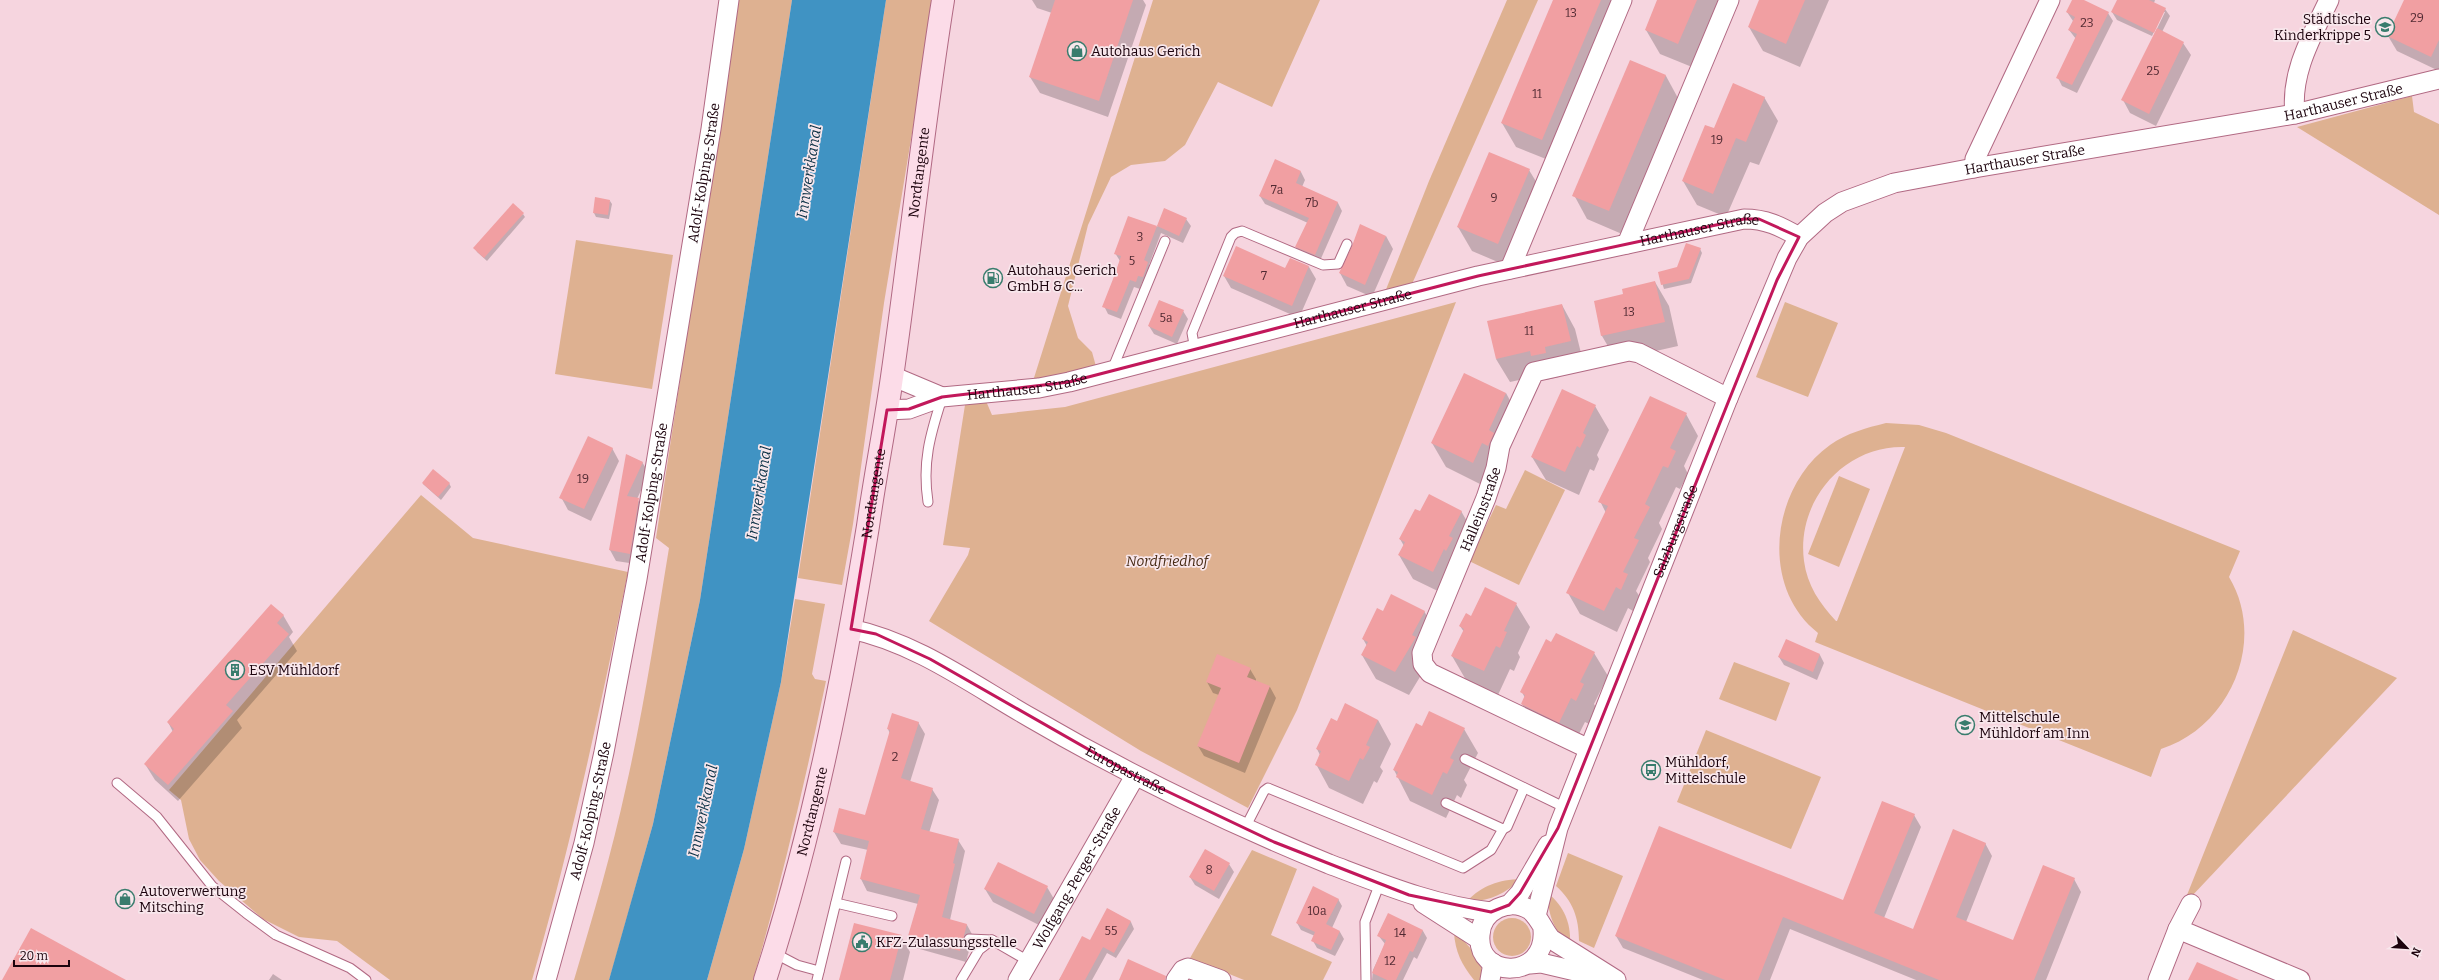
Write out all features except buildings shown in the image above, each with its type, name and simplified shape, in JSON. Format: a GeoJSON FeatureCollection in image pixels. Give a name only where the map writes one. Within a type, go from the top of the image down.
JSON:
{"type":"FeatureCollection","features":[{"type":"Feature","properties":{"kind":"main road","name":"Nordtangente"},"geometry":{"type":"LineString","coordinates":[[765,980],[803,851],[829,741],[851,629],[892,376],[926,105],[943,0]]}},
{"type":"Feature","properties":{"kind":"street","name":"Adolf-Kolping-Straße"},"geometry":{"type":"LineString","coordinates":[[546,980],[584,843],[604,752],[637,579],[710,137],[729,0]]}},
{"type":"Feature","properties":{"kind":"street"},"geometry":{"type":"LineString","coordinates":[[1510,269],[1622,0]]}},
{"type":"Feature","properties":{"kind":"street","name":"Harthauser Straße"},"geometry":{"type":"LineString","coordinates":[[1627,244],[1730,0]]}},
{"type":"Feature","properties":{"kind":"street"},"geometry":{"type":"LineString","coordinates":[[1974,168],[1975,159],[2050,0]]}},
{"type":"Feature","properties":{"kind":"street"},"geometry":{"type":"LineString","coordinates":[[2295,114],[2295,81],[2305,50],[2329,0]]}},
{"type":"Feature","properties":{"kind":"street","name":"Harthauser Straße"},"geometry":{"type":"LineString","coordinates":[[887,410],[909,408],[942,397],[1040,388],[1111,372],[1286,324],[1510,269],[1744,219],[1759,219],[1772,222],[1799,237],[1825,212],[1842,202],[1894,184],[1974,168],[2295,114],[2439,79]]}},
{"type":"Feature","properties":{"kind":"street","name":"Salzburgstraße"},"geometry":{"type":"LineString","coordinates":[[1509,905],[1520,893],[1558,828],[1728,398],[1777,280],[1799,237]]}},
{"type":"Feature","properties":{"kind":"street","name":"Halleinstraße"},"geometry":{"type":"LineString","coordinates":[[1589,749],[1430,673],[1424,664],[1422,653],[1486,498],[1496,468],[1500,446],[1534,372],[1629,351],[1638,353],[1728,398]]}},
{"type":"Feature","properties":{"kind":"street","name":"Harthauser Straße"},"geometry":{"type":"LineString","coordinates":[[892,376],[942,397]]}},
{"type":"Feature","properties":{"kind":"street","name":"Europastraße"},"geometry":{"type":"LineString","coordinates":[[851,629],[876,634],[930,659],[1135,776],[1245,828],[1410,895],[1492,912]]}},
{"type":"Feature","properties":{"kind":"street","name":"Wolfgang-Perger-Straße"},"geometry":{"type":"LineString","coordinates":[[1018,980],[1030,962],[1135,776]]}},
{"type":"Feature","properties":{"kind":"street","name":"Salzburgstraße"},"geometry":{"type":"LineString","coordinates":[[1540,923],[1558,828]]}},
{"type":"Feature","properties":{"kind":"street","name":"Europastraße"},"geometry":{"type":"LineString","coordinates":[[1410,895],[1479,939]]}},
{"type":"Feature","properties":{"kind":"street"},"geometry":{"type":"LineString","coordinates":[[2158,980],[2178,929],[2191,904]]}},
{"type":"Feature","properties":{"kind":"street"},"geometry":{"type":"LineString","coordinates":[[1509,905],[1524,907],[1540,923],[1551,939],[1616,980],[1542,963],[1519,971],[1500,967],[1491,972],[1479,939],[1482,924],[1492,912],[1509,905]]}},
{"type":"Feature","properties":{"kind":"street"},"geometry":{"type":"LineString","coordinates":[[1519,971],[1536,959],[1543,945],[1540,923]]}},
{"type":"Feature","properties":{"kind":"street"},"geometry":{"type":"LineString","coordinates":[[2178,929],[2300,980]]}},
{"type":"Feature","properties":{"kind":"street"},"geometry":{"type":"LineString","coordinates":[[1176,980],[1183,970],[1188,968],[1221,980]]}},
{"type":"Feature","properties":{"kind":"lane"},"geometry":{"type":"LineString","coordinates":[[1194,350],[1192,333],[1231,237],[1235,233],[1242,231],[1323,265],[1338,264],[1347,244]]}},
{"type":"Feature","properties":{"kind":"lane"},"geometry":{"type":"LineString","coordinates":[[1111,372],[1122,350],[1165,242]]}},
{"type":"Feature","properties":{"kind":"lane"},"geometry":{"type":"LineString","coordinates":[[928,502],[924,480],[928,438],[942,397]]}},
{"type":"Feature","properties":{"kind":"lane"},"geometry":{"type":"LineString","coordinates":[[1465,759],[1566,808]]}},
{"type":"Feature","properties":{"kind":"lane"},"geometry":{"type":"LineString","coordinates":[[117,783],[157,817],[212,886],[246,913],[276,935],[350,968],[366,980]]}},
{"type":"Feature","properties":{"kind":"lane"},"geometry":{"type":"LineString","coordinates":[[1245,828],[1264,791],[1268,788],[1463,868],[1491,850],[1503,829],[1507,827],[1524,788]]}},
{"type":"Feature","properties":{"kind":"lane"},"geometry":{"type":"LineString","coordinates":[[1446,803],[1503,829]]}},
{"type":"Feature","properties":{"kind":"lane"},"geometry":{"type":"LineString","coordinates":[[817,980],[846,862]]}},
{"type":"Feature","properties":{"kind":"lane"},"geometry":{"type":"LineString","coordinates":[[1366,980],[1365,922],[1380,883]]}},
{"type":"Feature","properties":{"kind":"lane"},"geometry":{"type":"LineString","coordinates":[[836,903],[892,916]]}},
{"type":"Feature","properties":{"kind":"lane"},"geometry":{"type":"LineString","coordinates":[[969,938],[992,940],[1030,962]]}},
{"type":"Feature","properties":{"kind":"lane"},"geometry":{"type":"LineString","coordinates":[[960,980],[979,950],[992,940]]}},
{"type":"Feature","properties":{"kind":"lane"},"geometry":{"type":"LineString","coordinates":[[774,953],[796,965],[819,971]]}},
{"type":"Feature","properties":{"kind":"highlighted area"},"geometry":{"type":"Polygon","coordinates":[[[1744,219],[1759,219],[1799,237],[1777,280],[1558,828],[1520,893],[1509,905],[1491,912],[1409,895],[1274,842],[1135,776],[930,659],[876,634],[851,629],[887,410],[909,409],[942,397],[1069,382],[1478,276],[1744,219]]]}},
{"type":"Feature","properties":{"kind":"green space"},"geometry":{"type":"Polygon","coordinates":[[[738,0],[792,0],[700,600],[653,824],[609,980],[574,980],[602,884],[621,811],[654,638],[669,548],[656,538],[738,0]]]}},
{"type":"Feature","properties":{"kind":"green space"},"geometry":{"type":"Polygon","coordinates":[[[886,0],[934,0],[884,303],[853,524],[842,585],[798,578],[886,0]]]}},
{"type":"Feature","properties":{"kind":"green space"},"geometry":{"type":"Polygon","coordinates":[[[1153,0],[1320,0],[1272,107],[1218,82],[1185,145],[1165,161],[1131,165],[1111,177],[1088,225],[1068,306],[1078,338],[1092,352],[1097,370],[1033,381],[1153,0]]]}},
{"type":"Feature","properties":{"kind":"green space"},"geometry":{"type":"Polygon","coordinates":[[[1507,0],[1538,0],[1412,284],[1385,292],[1429,181],[1507,0]]]}},
{"type":"Feature","properties":{"kind":"green space"},"geometry":{"type":"Polygon","coordinates":[[[2412,96],[2414,112],[2439,124],[2439,215],[2297,127],[2412,96]]]}},
{"type":"Feature","properties":{"kind":"green space"},"geometry":{"type":"Polygon","coordinates":[[[576,240],[673,255],[652,389],[555,374],[576,240]]]}},
{"type":"Feature","properties":{"kind":"green space","name":"Nordfriedhof"},"geometry":{"type":"Polygon","coordinates":[[[1456,302],[1297,710],[1248,808],[1141,751],[929,621],[968,555],[970,548],[943,545],[965,405],[986,401],[992,415],[1065,407],[1456,302]]]}},
{"type":"Feature","properties":{"kind":"green space"},"geometry":{"type":"Polygon","coordinates":[[[1785,302],[1838,323],[1808,397],[1756,377],[1785,302]]]}},
{"type":"Feature","properties":{"kind":"green space"},"geometry":{"type":"Polygon","coordinates":[[[1886,423],[1919,425],[1946,433],[2240,551],[2229,577],[2240,602],[2244,627],[2243,653],[2236,678],[2223,702],[2206,722],[2186,738],[2161,749],[2151,777],[1815,642],[1818,633],[1799,613],[1787,590],[1780,564],[1780,538],[1785,511],[1795,486],[1810,463],[1830,445],[1850,434],[1886,423]],[[1905,447],[1883,449],[1862,456],[1844,466],[1829,481],[1816,498],[1808,518],[1804,539],[1804,561],[1808,578],[1815,594],[1837,621],[1905,447]]]}},
{"type":"Feature","properties":{"kind":"green space"},"geometry":{"type":"Polygon","coordinates":[[[1525,470],[1565,490],[1519,585],[1469,561],[1496,505],[1506,509],[1525,470]]]}},
{"type":"Feature","properties":{"kind":"green space"},"geometry":{"type":"Polygon","coordinates":[[[1839,476],[1870,489],[1839,567],[1808,554],[1839,476]]]}},
{"type":"Feature","properties":{"kind":"green space"},"geometry":{"type":"Polygon","coordinates":[[[421,495],[473,538],[628,572],[607,675],[560,879],[532,980],[390,980],[337,941],[299,937],[263,919],[219,881],[200,860],[189,839],[181,800],[169,790],[421,495]]]}},
{"type":"Feature","properties":{"kind":"green space"},"geometry":{"type":"Polygon","coordinates":[[[795,599],[825,604],[812,674],[815,679],[826,681],[801,794],[774,906],[753,980],[707,980],[744,849],[781,682],[795,599]]]}},
{"type":"Feature","properties":{"kind":"green space"},"geometry":{"type":"Polygon","coordinates":[[[2293,630],[2397,678],[2191,897],[2187,895],[2293,630]]]}},
{"type":"Feature","properties":{"kind":"green space"},"geometry":{"type":"Polygon","coordinates":[[[1734,662],[1790,683],[1776,721],[1719,699],[1734,662]]]}},
{"type":"Feature","properties":{"kind":"green space"},"geometry":{"type":"Polygon","coordinates":[[[1706,730],[1821,777],[1791,849],[1677,802],[1706,730]]]}},
{"type":"Feature","properties":{"kind":"green space"},"geometry":{"type":"Polygon","coordinates":[[[1252,850],[1297,869],[1271,935],[1332,962],[1323,980],[1244,980],[1190,958],[1252,850]]]}},
{"type":"Feature","properties":{"kind":"green space"},"geometry":{"type":"Polygon","coordinates":[[[1568,853],[1623,876],[1594,948],[1579,941],[1578,925],[1574,910],[1567,898],[1556,886],[1568,853]]]}},
{"type":"Feature","properties":{"kind":"green space"},"geometry":{"type":"Polygon","coordinates":[[[1521,879],[1509,889],[1496,896],[1483,900],[1467,901],[1479,891],[1491,884],[1521,879]]]}},
{"type":"Feature","properties":{"kind":"green space"},"geometry":{"type":"Polygon","coordinates":[[[1548,893],[1554,898],[1562,909],[1568,922],[1570,944],[1560,934],[1553,922],[1550,915],[1548,893]]]}},
{"type":"Feature","properties":{"kind":"green space"},"geometry":{"type":"Polygon","coordinates":[[[1508,918],[1516,918],[1523,921],[1528,926],[1531,937],[1528,948],[1523,953],[1516,956],[1508,956],[1501,953],[1496,948],[1493,941],[1493,933],[1496,926],[1501,921],[1508,918]]]}},
{"type":"Feature","properties":{"kind":"green space"},"geometry":{"type":"Polygon","coordinates":[[[1454,932],[1474,953],[1481,966],[1483,980],[1474,980],[1466,969],[1456,946],[1454,932]]]}},
{"type":"Feature","properties":{"kind":"water","name":"Innwerkkanal"},"geometry":{"type":"Polygon","coordinates":[[[792,0],[886,0],[781,682],[744,849],[707,980],[609,980],[653,824],[700,600],[792,0]]]}},
{"type":"Feature","properties":{"kind":"place","name":"Städtische Kinderkrippe 5"},"geometry":{"type":"Point","coordinates":[2385,27]}},
{"type":"Feature","properties":{"kind":"place","name":"Autohaus Gerich"},"geometry":{"type":"Point","coordinates":[1077,51]}},
{"type":"Feature","properties":{"kind":"place","name":"Autohaus Gerich GmbH & C..."},"geometry":{"type":"Point","coordinates":[993,278]}},
{"type":"Feature","properties":{"kind":"place","name":"ESV Mühldorf"},"geometry":{"type":"Point","coordinates":[235,670]}},
{"type":"Feature","properties":{"kind":"place","name":"Mittelschule Mühldorf am Inn"},"geometry":{"type":"Point","coordinates":[1965,725]}},
{"type":"Feature","properties":{"kind":"place","name":"Mühldorf, Mittelschule"},"geometry":{"type":"Point","coordinates":[1651,770]}},
{"type":"Feature","properties":{"kind":"place","name":"Autoverwertung Mitsching"},"geometry":{"type":"Point","coordinates":[125,899]}},
{"type":"Feature","properties":{"kind":"place","name":"KFZ-Zulassungsstelle"},"geometry":{"type":"Point","coordinates":[862,942]}}]}
